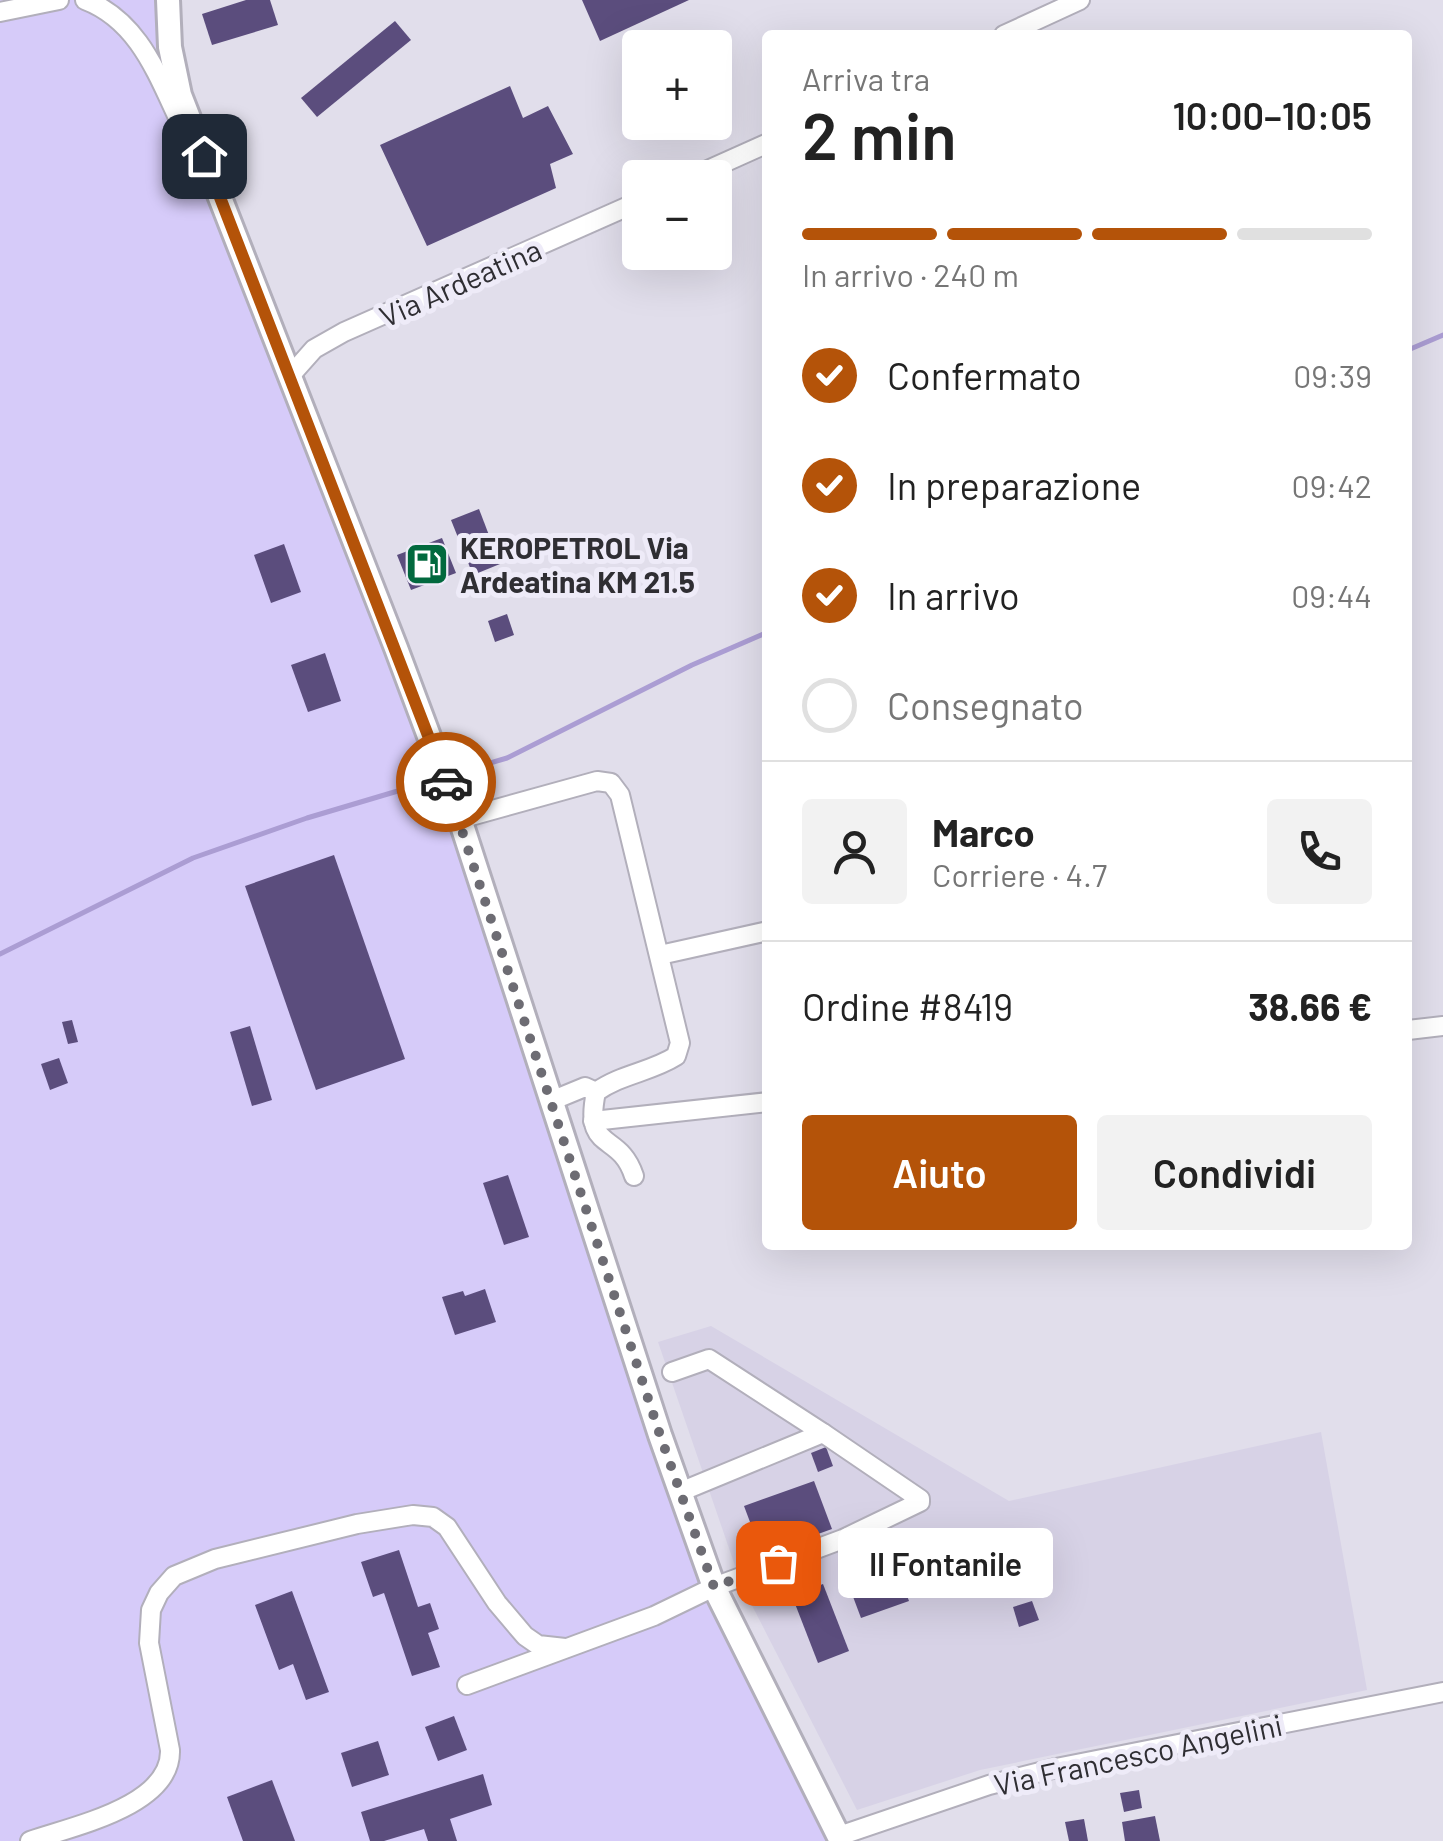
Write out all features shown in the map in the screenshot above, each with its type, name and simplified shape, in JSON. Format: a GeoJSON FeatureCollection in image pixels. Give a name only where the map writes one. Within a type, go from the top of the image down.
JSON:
{"type":"FeatureCollection","features":[{"type":"Feature","properties":{"kind":"main road"},"geometry":{"type":"LineString","coordinates":[[168,0],[170,47],[180,95],[460,819],[550,1101],[714,1587],[840,1839]]}},
{"type":"Feature","properties":{"kind":"street"},"geometry":{"type":"LineString","coordinates":[[0,12],[59,0]]}},
{"type":"Feature","properties":{"kind":"street"},"geometry":{"type":"LineString","coordinates":[[85,0],[122,20],[138,42],[224,212]]}},
{"type":"Feature","properties":{"kind":"street"},"geometry":{"type":"LineString","coordinates":[[1015,30],[1080,0]]}},
{"type":"Feature","properties":{"kind":"street"},"geometry":{"type":"LineString","coordinates":[[730,160],[762,146]]}},
{"type":"Feature","properties":{"kind":"street","name":"Via Ardeatina"},"geometry":{"type":"LineString","coordinates":[[290,376],[314,350],[344,332],[622,209]]}},
{"type":"Feature","properties":{"kind":"street"},"geometry":{"type":"LineString","coordinates":[[460,819],[597,780],[611,783],[620,796],[680,1044],[676,1056],[664,1064],[614,1079],[596,1092],[596,1134],[623,1153],[634,1176]]}},
{"type":"Feature","properties":{"kind":"street"},"geometry":{"type":"LineString","coordinates":[[660,955],[762,932]]}},
{"type":"Feature","properties":{"kind":"street"},"geometry":{"type":"LineString","coordinates":[[1412,1030],[1443,1026]]}},
{"type":"Feature","properties":{"kind":"street"},"geometry":{"type":"LineString","coordinates":[[550,1101],[586,1087],[596,1092]]}},
{"type":"Feature","properties":{"kind":"street"},"geometry":{"type":"LineString","coordinates":[[593,1121],[762,1103]]}},
{"type":"Feature","properties":{"kind":"street"},"geometry":{"type":"LineString","coordinates":[[466,1685],[654,1616],[714,1587],[843,1539],[919,1504],[920,1498],[710,1359],[672,1372]]}},
{"type":"Feature","properties":{"kind":"street"},"geometry":{"type":"LineString","coordinates":[[680,1492],[822,1433]]}},
{"type":"Feature","properties":{"kind":"street"},"geometry":{"type":"LineString","coordinates":[[30,1841],[134,1802],[163,1780],[170,1750],[148,1643],[151,1610],[168,1581],[202,1563],[357,1524],[413,1515],[433,1517],[448,1527],[496,1603],[524,1636],[538,1645],[565,1648]]}},
{"type":"Feature","properties":{"kind":"street","name":"Via Francesco Angelini"},"geometry":{"type":"LineString","coordinates":[[840,1839],[989,1784],[1443,1692]]}},
{"type":"Feature","properties":{"kind":"shaded area"},"geometry":{"type":"Polygon","coordinates":[[[0,0],[161,0],[225,212],[460,819],[680,1492],[841,1841],[0,1841],[0,0]]]}},
{"type":"Feature","properties":{"kind":"shaded area"},"geometry":{"type":"Polygon","coordinates":[[[711,1326],[1009,1501],[1321,1432],[1367,1690],[980,1770],[857,1810],[742,1586],[658,1342],[711,1326]]]}},
{"type":"Feature","properties":{"kind":"building"},"geometry":{"type":"Polygon","coordinates":[[[246,0],[270,0],[278,25],[212,45],[202,14],[246,0]]]}},
{"type":"Feature","properties":{"kind":"building"},"geometry":{"type":"Polygon","coordinates":[[[582,0],[689,0],[622,30],[600,41],[582,0]]]}},
{"type":"Feature","properties":{"kind":"building"},"geometry":{"type":"Polygon","coordinates":[[[395,21],[411,40],[317,117],[301,98],[395,21]]]}},
{"type":"Feature","properties":{"kind":"building"},"geometry":{"type":"Polygon","coordinates":[[[510,86],[523,118],[548,106],[573,154],[550,164],[556,188],[427,246],[380,145],[510,86]]]}},
{"type":"Feature","properties":{"kind":"building"},"geometry":{"type":"Polygon","coordinates":[[[479,509],[500,564],[473,575],[451,520],[479,509]]]}},
{"type":"Feature","properties":{"kind":"building","name":"KEROPETROL Via Ardeatina KM 21.5"},"geometry":{"type":"Polygon","coordinates":[[[442,538],[456,573],[411,590],[397,555],[442,538]]]}},
{"type":"Feature","properties":{"kind":"building"},"geometry":{"type":"Polygon","coordinates":[[[284,544],[301,592],[271,603],[254,555],[284,544]]]}},
{"type":"Feature","properties":{"kind":"building"},"geometry":{"type":"Polygon","coordinates":[[[507,614],[514,635],[495,642],[488,621],[507,614]]]}},
{"type":"Feature","properties":{"kind":"building"},"geometry":{"type":"Polygon","coordinates":[[[325,653],[341,701],[308,712],[291,665],[325,653]]]}},
{"type":"Feature","properties":{"kind":"building"},"geometry":{"type":"Polygon","coordinates":[[[334,855],[405,1059],[316,1090],[245,886],[334,855]]]}},
{"type":"Feature","properties":{"kind":"building"},"geometry":{"type":"Polygon","coordinates":[[[72,1020],[78,1042],[68,1044],[62,1022],[72,1020]]]}},
{"type":"Feature","properties":{"kind":"building"},"geometry":{"type":"Polygon","coordinates":[[[250,1026],[272,1100],[252,1106],[230,1032],[250,1026]]]}},
{"type":"Feature","properties":{"kind":"building"},"geometry":{"type":"Polygon","coordinates":[[[59,1058],[68,1083],[50,1090],[41,1064],[59,1058]]]}},
{"type":"Feature","properties":{"kind":"building"},"geometry":{"type":"Polygon","coordinates":[[[508,1175],[529,1237],[504,1245],[483,1183],[508,1175]]]}},
{"type":"Feature","properties":{"kind":"building"},"geometry":{"type":"Polygon","coordinates":[[[485,1289],[496,1322],[455,1335],[442,1297],[463,1291],[465,1296],[485,1289]]]}},
{"type":"Feature","properties":{"kind":"building"},"geometry":{"type":"Polygon","coordinates":[[[826,1447],[833,1466],[818,1472],[811,1453],[826,1447]]]}},
{"type":"Feature","properties":{"kind":"building"},"geometry":{"type":"Polygon","coordinates":[[[814,1481],[832,1529],[762,1554],[744,1506],[814,1481]]]}},
{"type":"Feature","properties":{"kind":"building"},"geometry":{"type":"Polygon","coordinates":[[[399,1550],[418,1607],[430,1603],[439,1629],[428,1633],[440,1667],[412,1676],[384,1593],[373,1597],[361,1562],[399,1550]]]}},
{"type":"Feature","properties":{"kind":"building"},"geometry":{"type":"Polygon","coordinates":[[[1011,1556],[1018,1582],[1003,1587],[996,1561],[1011,1556]]]}},
{"type":"Feature","properties":{"kind":"building"},"geometry":{"type":"Polygon","coordinates":[[[894,1560],[909,1601],[861,1618],[846,1578],[894,1560]]]}},
{"type":"Feature","properties":{"kind":"building"},"geometry":{"type":"Polygon","coordinates":[[[823,1584],[849,1651],[818,1663],[792,1596],[823,1584]]]}},
{"type":"Feature","properties":{"kind":"building"},"geometry":{"type":"Polygon","coordinates":[[[292,1591],[329,1692],[306,1700],[293,1664],[279,1670],[255,1605],[292,1591]]]}},
{"type":"Feature","properties":{"kind":"building"},"geometry":{"type":"Polygon","coordinates":[[[1032,1601],[1039,1620],[1019,1627],[1013,1607],[1032,1601]]]}},
{"type":"Feature","properties":{"kind":"building"},"geometry":{"type":"Polygon","coordinates":[[[454,1716],[467,1750],[438,1761],[425,1727],[454,1716]]]}},
{"type":"Feature","properties":{"kind":"building"},"geometry":{"type":"Polygon","coordinates":[[[378,1741],[389,1775],[352,1787],[341,1753],[378,1741]]]}},
{"type":"Feature","properties":{"kind":"building"},"geometry":{"type":"Polygon","coordinates":[[[483,1774],[492,1805],[450,1819],[457,1841],[428,1841],[424,1829],[384,1841],[370,1841],[361,1812],[483,1774]]]}},
{"type":"Feature","properties":{"kind":"building"},"geometry":{"type":"Polygon","coordinates":[[[272,1780],[295,1841],[243,1841],[227,1797],[272,1780]]]}},
{"type":"Feature","properties":{"kind":"building"},"geometry":{"type":"Polygon","coordinates":[[[1139,1790],[1142,1808],[1124,1812],[1120,1793],[1139,1790]]]}},
{"type":"Feature","properties":{"kind":"building"},"geometry":{"type":"Polygon","coordinates":[[[1155,1816],[1160,1841],[1125,1841],[1122,1822],[1155,1816]]]}},
{"type":"Feature","properties":{"kind":"building"},"geometry":{"type":"Polygon","coordinates":[[[1084,1819],[1088,1841],[1069,1841],[1065,1822],[1084,1819]]]}},
{"type":"Feature","properties":{"kind":"waterway"},"geometry":{"type":"LineString","coordinates":[[1412,348],[1443,335]]}},
{"type":"Feature","properties":{"kind":"waterway"},"geometry":{"type":"LineString","coordinates":[[460,772],[507,758],[692,665],[762,635]]}},
{"type":"Feature","properties":{"kind":"waterway"},"geometry":{"type":"LineString","coordinates":[[0,954],[193,858],[428,782]]}},
{"type":"Feature","properties":{"kind":"way so far"},"geometry":{"type":"LineString","coordinates":[[446,782],[660,1435],[714,1587],[778,1563]]}},
{"type":"Feature","properties":{"kind":"place","name":"KEROPETROL Via Ardeatina KM 21.5"},"geometry":{"type":"Point","coordinates":[427,564]}},
{"type":"Feature","properties":{"kind":"place","name":"Il Fontanile"},"geometry":{"type":"Point","coordinates":[778,1563]}},
{"type":"Feature","properties":{"kind":"route"},"geometry":{"type":"LineString","coordinates":[[204,156],[446,782]]}}]}
